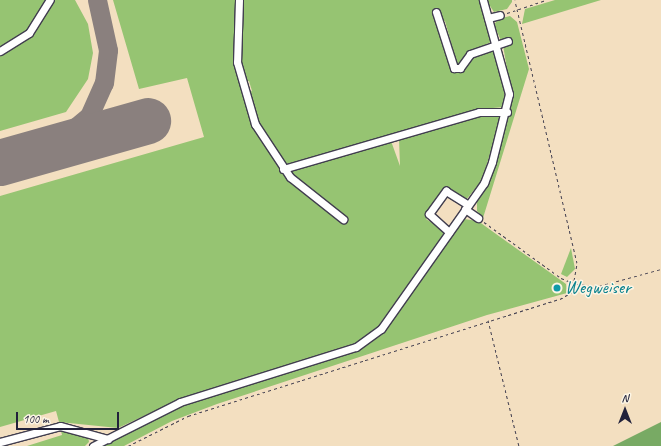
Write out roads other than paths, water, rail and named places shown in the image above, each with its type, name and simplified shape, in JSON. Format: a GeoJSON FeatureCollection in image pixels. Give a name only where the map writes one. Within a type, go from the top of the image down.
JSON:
{"type":"FeatureCollection","features":[{"type":"Feature","properties":{"kind":"lane"},"geometry":{"type":"LineString","coordinates":[[0,51],[29,33],[50,0]]}},
{"type":"Feature","properties":{"kind":"lane"},"geometry":{"type":"LineString","coordinates":[[239,0],[236,42],[243,90],[261,136],[283,169],[312,198],[343,219]]}},
{"type":"Feature","properties":{"kind":"lane"},"geometry":{"type":"LineString","coordinates":[[93,446],[180,402],[365,343],[381,329],[487,177],[506,112],[508,90],[483,0]]}},
{"type":"Feature","properties":{"kind":"lane"},"geometry":{"type":"LineString","coordinates":[[436,12],[454,68],[460,68],[470,54],[508,42]]}},
{"type":"Feature","properties":{"kind":"lane"},"geometry":{"type":"LineString","coordinates":[[488,18],[500,15]]}},
{"type":"Feature","properties":{"kind":"lane"},"geometry":{"type":"LineString","coordinates":[[283,169],[479,112],[506,112]]}},
{"type":"Feature","properties":{"kind":"lane"},"geometry":{"type":"LineString","coordinates":[[449,232],[429,216],[444,193],[448,192],[478,218]]}},
{"type":"Feature","properties":{"kind":"lane"},"geometry":{"type":"LineString","coordinates":[[0,442],[60,426],[108,439]]}},
{"type":"Feature","properties":{"kind":"place","name":"Wegweiser"},"geometry":{"type":"Point","coordinates":[557,288]}}]}
